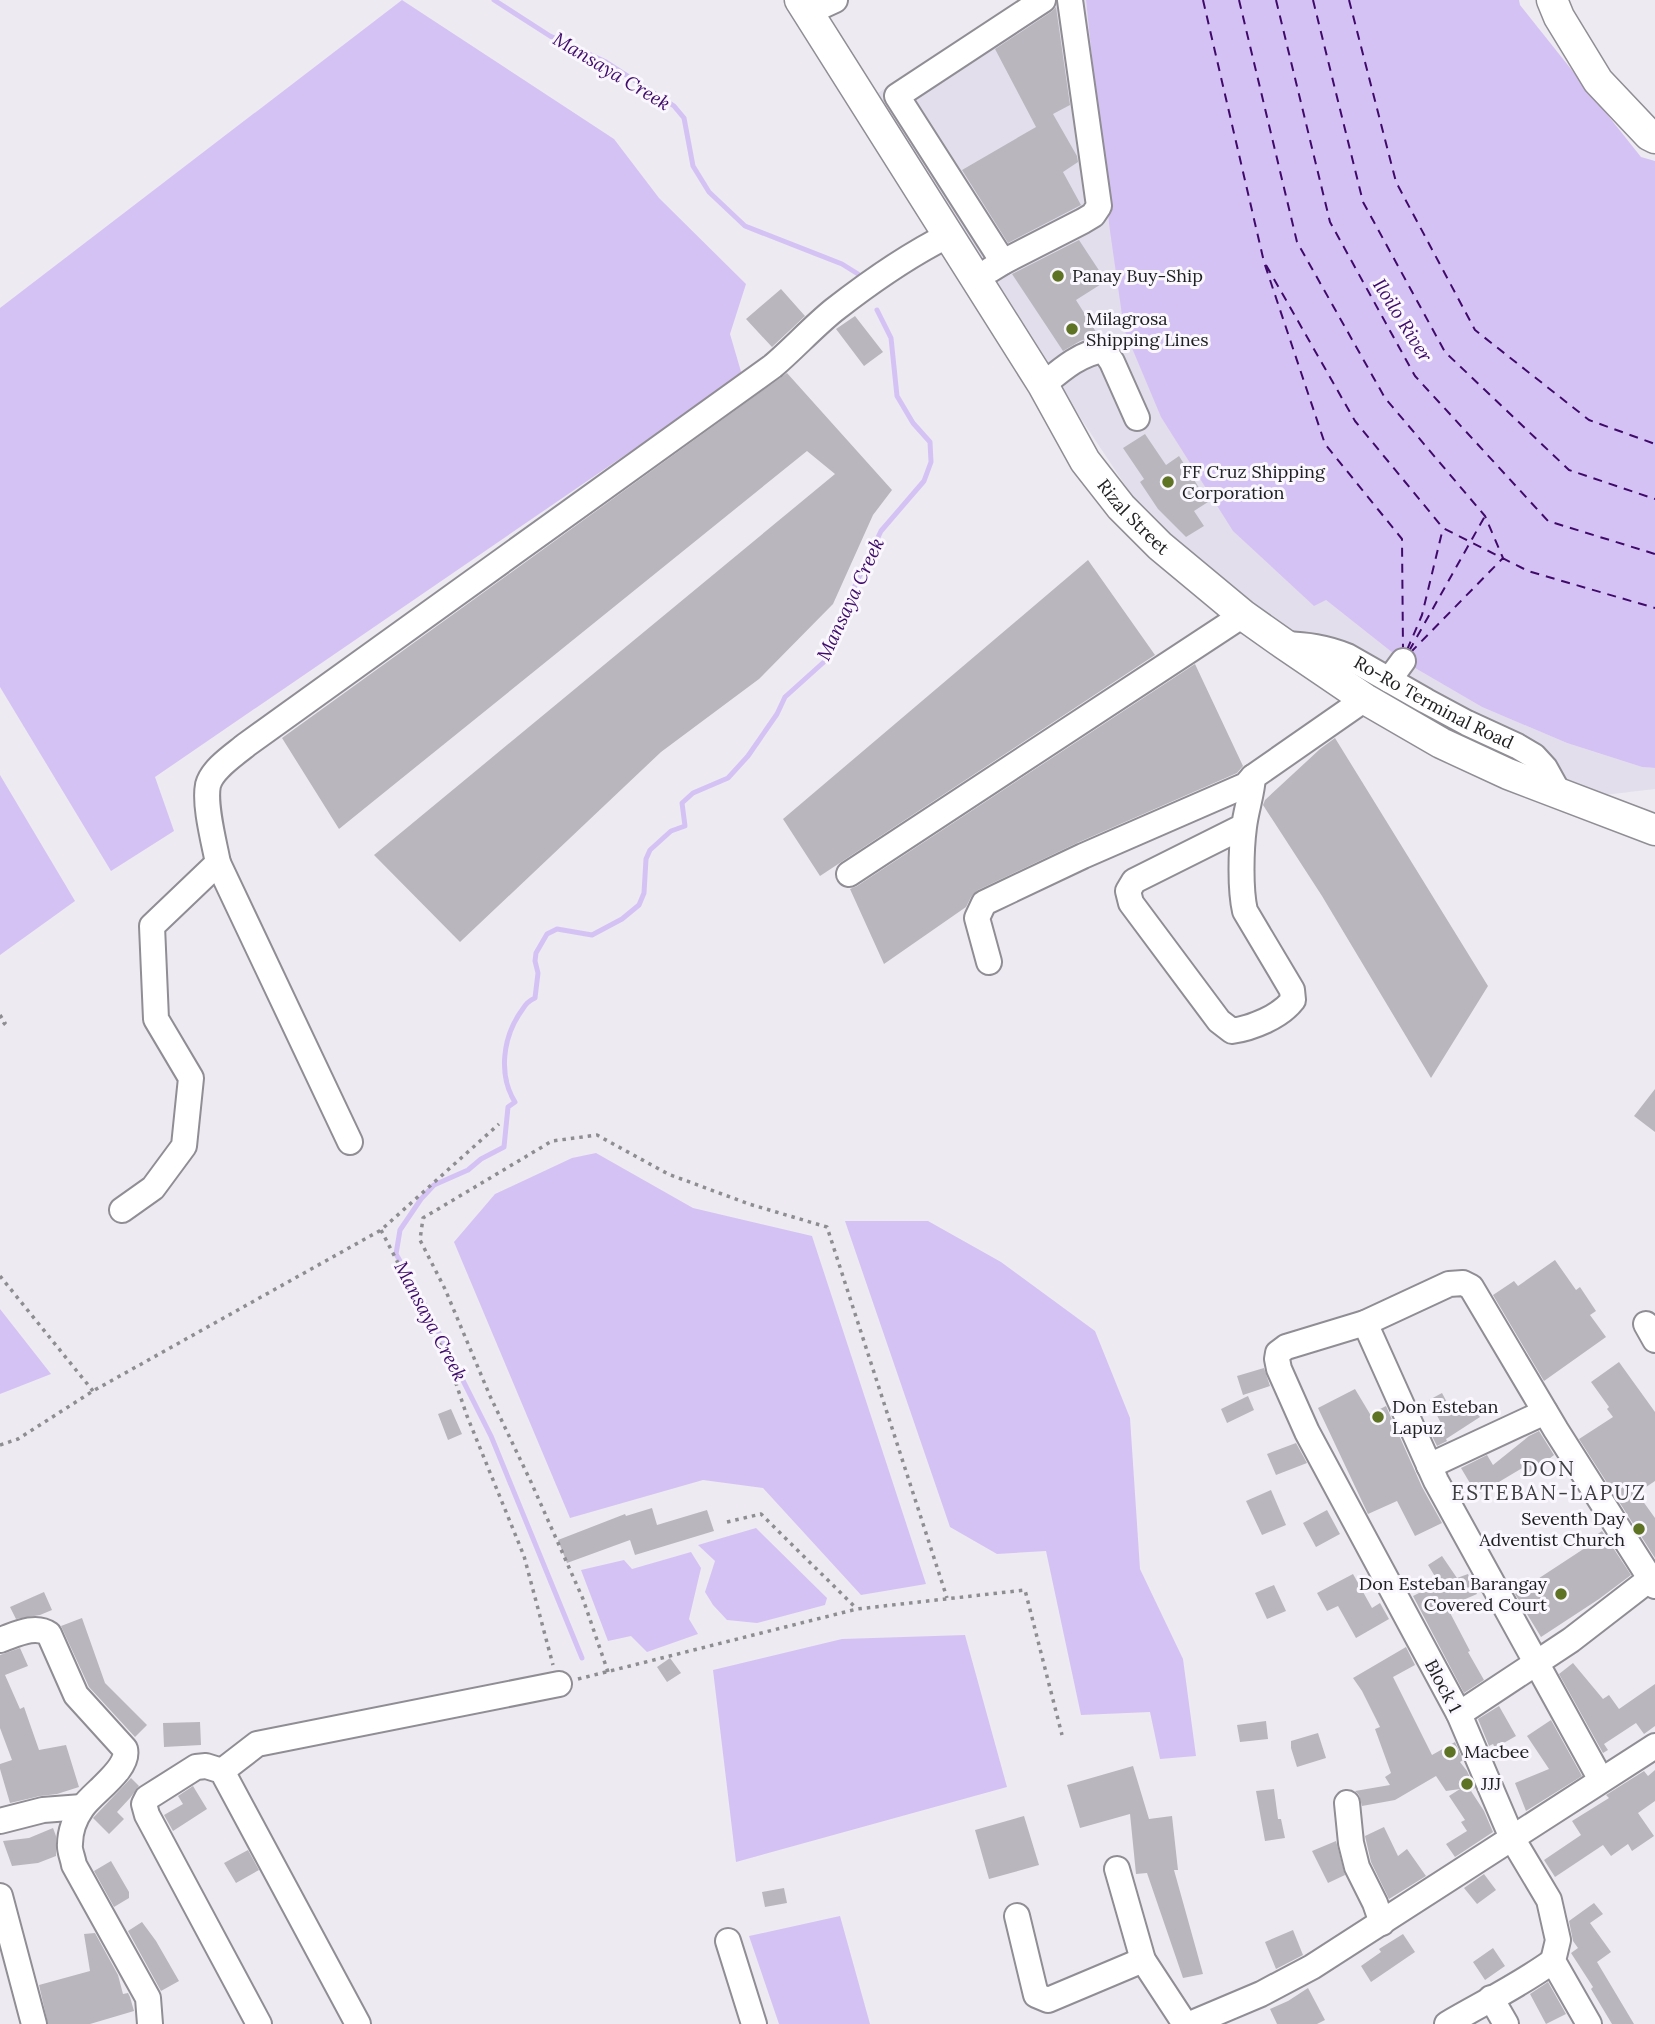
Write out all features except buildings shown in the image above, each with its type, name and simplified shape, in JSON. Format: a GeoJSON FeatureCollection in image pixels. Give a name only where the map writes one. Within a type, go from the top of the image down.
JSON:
{"type":"FeatureCollection","features":[{"type":"Feature","properties":{"kind":"main road"},"geometry":{"type":"LineString","coordinates":[[1552,0],[1559,17],[1598,80],[1649,135],[1655,138]]}},
{"type":"Feature","properties":{"kind":"main road","name":"Rizal Street"},"geometry":{"type":"LineString","coordinates":[[815,4],[949,235],[1043,385],[1085,461],[1121,507],[1160,546],[1243,615],[1284,644],[1365,698],[1441,743],[1508,774],[1655,830]]}},
{"type":"Feature","properties":{"kind":"main road"},"geometry":{"type":"LineString","coordinates":[[1605,812],[1655,808]]}},
{"type":"Feature","properties":{"kind":"street"},"geometry":{"type":"LineString","coordinates":[[1003,262],[897,96],[1043,0]]}},
{"type":"Feature","properties":{"kind":"street"},"geometry":{"type":"LineString","coordinates":[[976,280],[1003,262],[1093,215],[1098,206],[1070,0]]}},
{"type":"Feature","properties":{"kind":"street"},"geometry":{"type":"LineString","coordinates":[[350,1142],[218,863],[209,814],[208,783],[222,764],[773,366],[833,311],[921,249],[949,235]]}},
{"type":"Feature","properties":{"kind":"street"},"geometry":{"type":"LineString","coordinates":[[1043,385],[1072,363],[1091,352],[1104,349],[1137,418]]}},
{"type":"Feature","properties":{"kind":"street"},"geometry":{"type":"LineString","coordinates":[[849,874],[1243,615]]}},
{"type":"Feature","properties":{"kind":"street","name":"Ro-Ro Terminal Road"},"geometry":{"type":"LineString","coordinates":[[1284,644],[1312,645],[1396,670],[1467,723],[1534,756],[1545,768],[1560,795]]}},
{"type":"Feature","properties":{"kind":"street"},"geometry":{"type":"LineString","coordinates":[[989,962],[977,918],[984,903],[1246,785],[1365,698]]}},
{"type":"Feature","properties":{"kind":"street"},"geometry":{"type":"LineString","coordinates":[[1244,826],[1134,881],[1128,891],[1130,903],[1219,1021],[1232,1031],[1245,1029],[1286,1009],[1293,1000],[1292,990],[1245,911],[1242,898],[1244,826],[1254,777]]}},
{"type":"Feature","properties":{"kind":"street"},"geometry":{"type":"LineString","coordinates":[[122,1210],[153,1188],[184,1146],[191,1078],[156,1019],[152,926],[218,863]]}},
{"type":"Feature","properties":{"kind":"street"},"geometry":{"type":"LineString","coordinates":[[1458,1714],[1536,1665],[1653,1582],[1545,1412],[1471,1287],[1463,1283],[1449,1284],[1364,1323],[1429,1466],[1536,1665],[1601,1780]]}},
{"type":"Feature","properties":{"kind":"street","name":"Block 1"},"geometry":{"type":"LineString","coordinates":[[1364,1323],[1286,1347],[1278,1353],[1279,1369],[1307,1432],[1458,1714],[1513,1838],[1549,1900],[1558,1940],[1553,1961]]}},
{"type":"Feature","properties":{"kind":"street"},"geometry":{"type":"LineString","coordinates":[[1429,1466],[1545,1412]]}},
{"type":"Feature","properties":{"kind":"street"},"geometry":{"type":"LineString","coordinates":[[0,1640],[36,1629],[49,1634],[76,1695],[125,1749],[126,1758],[120,1768],[82,1807],[74,1823],[69,1845],[74,1865],[148,1998],[149,2024]]}},
{"type":"Feature","properties":{"kind":"street"},"geometry":{"type":"LineString","coordinates":[[222,1771],[257,1744],[558,1684]]}},
{"type":"Feature","properties":{"kind":"street"},"geometry":{"type":"LineString","coordinates":[[1117,1869],[1143,1959],[1187,2024],[1261,1994],[1312,1968],[1655,1746]]}},
{"type":"Feature","properties":{"kind":"street"},"geometry":{"type":"LineString","coordinates":[[259,2024],[147,1815],[144,1804],[147,1798],[196,1767],[206,1766],[222,1771],[358,2024]]}},
{"type":"Feature","properties":{"kind":"street"},"geometry":{"type":"LineString","coordinates":[[1347,1803],[1351,1843],[1357,1867],[1382,1923]]}},
{"type":"Feature","properties":{"kind":"street"},"geometry":{"type":"LineString","coordinates":[[0,1821],[43,1810],[82,1807]]}},
{"type":"Feature","properties":{"kind":"street"},"geometry":{"type":"LineString","coordinates":[[0,1896],[34,2024]]}},
{"type":"Feature","properties":{"kind":"street"},"geometry":{"type":"LineString","coordinates":[[1017,1916],[1036,1995],[1048,2000],[1143,1959]]}},
{"type":"Feature","properties":{"kind":"street"},"geometry":{"type":"LineString","coordinates":[[728,1941],[754,2024]]}},
{"type":"Feature","properties":{"kind":"street"},"geometry":{"type":"LineString","coordinates":[[1447,2024],[1530,1978],[1553,1961],[1589,2024]]}},
{"type":"Feature","properties":{"kind":"street"},"geometry":{"type":"LineString","coordinates":[[1491,1998],[1506,2024]]}},
{"type":"Feature","properties":{"kind":"path"},"geometry":{"type":"LineString","coordinates":[[0,1015],[5,1023],[0,1027]]}},
{"type":"Feature","properties":{"kind":"path"},"geometry":{"type":"LineString","coordinates":[[0,1445],[18,1440],[93,1391],[381,1230],[499,1124]]}},
{"type":"Feature","properties":{"kind":"path"},"geometry":{"type":"LineString","coordinates":[[608,1672],[583,1599],[420,1240],[424,1217],[552,1141],[597,1135],[668,1174],[749,1204],[827,1227],[947,1598]]}},
{"type":"Feature","properties":{"kind":"path"},"geometry":{"type":"LineString","coordinates":[[381,1230],[448,1360],[467,1416],[524,1556],[558,1684],[857,1609],[1025,1590],[1062,1735]]}},
{"type":"Feature","properties":{"kind":"path"},"geometry":{"type":"LineString","coordinates":[[0,1276],[93,1391]]}},
{"type":"Feature","properties":{"kind":"path"},"geometry":{"type":"LineString","coordinates":[[727,1522],[761,1514],[857,1609]]}},
{"type":"Feature","properties":{"kind":"shaded area"},"geometry":{"type":"Polygon","coordinates":[[[1024,0],[1086,0],[1109,224],[1326,600],[1403,661],[1482,707],[1567,743],[1642,767],[1655,768],[1655,789],[1596,796],[1452,740],[1245,604],[1170,539],[1133,497],[1048,369],[878,93],[1024,0]]]}},
{"type":"Feature","properties":{"kind":"water"},"geometry":{"type":"Polygon","coordinates":[[[402,0],[614,139],[659,198],[746,284],[730,334],[742,375],[155,777],[174,831],[111,871],[0,687],[0,308],[402,0]]]}},
{"type":"Feature","properties":{"kind":"water","name":"Iloilo River"},"geometry":{"type":"Polygon","coordinates":[[[1086,0],[1519,0],[1520,5],[1641,157],[1655,161],[1655,768],[1642,767],[1567,743],[1482,707],[1403,661],[1326,600],[1314,606],[1233,531],[1161,417],[1124,329],[1109,224],[1086,0]]]}},
{"type":"Feature","properties":{"kind":"water"},"geometry":{"type":"Polygon","coordinates":[[[0,775],[75,901],[0,955],[0,775]]]}},
{"type":"Feature","properties":{"kind":"water"},"geometry":{"type":"Polygon","coordinates":[[[596,1153],[693,1208],[812,1236],[926,1584],[861,1595],[763,1488],[703,1480],[570,1518],[454,1242],[495,1194],[572,1158],[596,1153]]]}},
{"type":"Feature","properties":{"kind":"water"},"geometry":{"type":"Polygon","coordinates":[[[845,1221],[928,1221],[1001,1262],[1095,1331],[1130,1418],[1140,1569],[1183,1659],[1196,1756],[1160,1759],[1150,1712],[1081,1715],[1046,1551],[997,1554],[950,1527],[845,1221]]]}},
{"type":"Feature","properties":{"kind":"water"},"geometry":{"type":"Polygon","coordinates":[[[0,1309],[51,1374],[0,1394],[0,1309]]]}},
{"type":"Feature","properties":{"kind":"water"},"geometry":{"type":"Polygon","coordinates":[[[756,1528],[827,1598],[825,1605],[757,1623],[727,1620],[713,1605],[705,1592],[715,1561],[698,1545],[756,1528]]]}},
{"type":"Feature","properties":{"kind":"water"},"geometry":{"type":"Polygon","coordinates":[[[691,1552],[701,1568],[689,1619],[698,1634],[647,1652],[631,1636],[608,1641],[581,1570],[624,1560],[632,1569],[691,1552]]]}},
{"type":"Feature","properties":{"kind":"water"},"geometry":{"type":"Polygon","coordinates":[[[965,1635],[1007,1787],[736,1862],[713,1670],[842,1639],[965,1635]]]}},
{"type":"Feature","properties":{"kind":"water"},"geometry":{"type":"Polygon","coordinates":[[[840,1916],[870,2024],[779,2024],[749,1936],[840,1916]]]}},
{"type":"Feature","properties":{"kind":"waterway","name":"Mansaya Creek"},"geometry":{"type":"LineString","coordinates":[[494,0],[550,36],[606,62],[674,106],[684,118],[693,166],[709,192],[745,226],[842,264],[858,274],[861,280]]}},
{"type":"Feature","properties":{"kind":"waterway","name":"Mansaya Creek"},"geometry":{"type":"LineString","coordinates":[[582,1658],[491,1436],[396,1254],[400,1230],[434,1185],[468,1170],[481,1159],[504,1147],[508,1107],[515,1102],[506,1080],[506,1045],[520,1013],[535,998],[538,973],[536,953],[547,934],[557,929],[592,935],[622,919],[639,905],[644,893],[646,859],[650,850],[671,831],[685,826],[682,803],[693,793],[728,778],[748,756],[777,714],[785,697],[825,661],[831,636],[881,531],[924,481],[931,462],[930,442],[913,423],[897,396],[891,338],[877,310]]}},
{"type":"Feature","properties":{"kind":"ferry route"},"geometry":{"type":"LineString","coordinates":[[1203,0],[1264,262],[1325,444],[1402,539],[1403,649]]}},
{"type":"Feature","properties":{"kind":"ferry route"},"geometry":{"type":"LineString","coordinates":[[1239,0],[1297,242],[1385,398],[1485,516],[1503,558],[1411,652]]}},
{"type":"Feature","properties":{"kind":"ferry route"},"geometry":{"type":"LineString","coordinates":[[1276,0],[1330,222],[1415,376],[1548,521],[1655,554]]}},
{"type":"Feature","properties":{"kind":"ferry route"},"geometry":{"type":"LineString","coordinates":[[1313,0],[1363,202],[1445,352],[1569,470],[1655,499]]}},
{"type":"Feature","properties":{"kind":"ferry route"},"geometry":{"type":"LineString","coordinates":[[1349,0],[1396,182],[1475,330],[1589,420],[1655,444]]}},
{"type":"Feature","properties":{"kind":"ferry route"},"geometry":{"type":"LineString","coordinates":[[1266,265],[1355,421],[1443,528],[1528,571],[1655,608]]}},
{"type":"Feature","properties":{"kind":"ferry route"},"geometry":{"type":"LineString","coordinates":[[1409,651],[1485,516]]}},
{"type":"Feature","properties":{"kind":"ferry route"},"geometry":{"type":"LineString","coordinates":[[1407,650],[1422,615],[1443,528]]}},
{"type":"Feature","properties":{"kind":"place","name":"Panay Buy-Ship"},"geometry":{"type":"Point","coordinates":[1058,276]}},
{"type":"Feature","properties":{"kind":"place","name":"Milagrosa Shipping Lines"},"geometry":{"type":"Point","coordinates":[1072,329]}},
{"type":"Feature","properties":{"kind":"place","name":"FF Cruz Shipping Corporation"},"geometry":{"type":"Point","coordinates":[1168,482]}},
{"type":"Feature","properties":{"kind":"place","name":"Don Esteban Lapuz"},"geometry":{"type":"Point","coordinates":[1378,1417]}},
{"type":"Feature","properties":{"kind":"place","name":"Seventh Day Adventist Church"},"geometry":{"type":"Point","coordinates":[1639,1529]}},
{"type":"Feature","properties":{"kind":"place","name":"Don Esteban Barangay Covered Court"},"geometry":{"type":"Point","coordinates":[1561,1594]}},
{"type":"Feature","properties":{"kind":"place","name":"Macbee"},"geometry":{"type":"Point","coordinates":[1450,1752]}},
{"type":"Feature","properties":{"kind":"place","name":"JJJ"},"geometry":{"type":"Point","coordinates":[1467,1784]}},
{"type":"Feature","properties":{"kind":"district","name":"DON ESTEBAN-LAPUZ"},"geometry":{"type":"Point","coordinates":[1549,1481]}}]}
